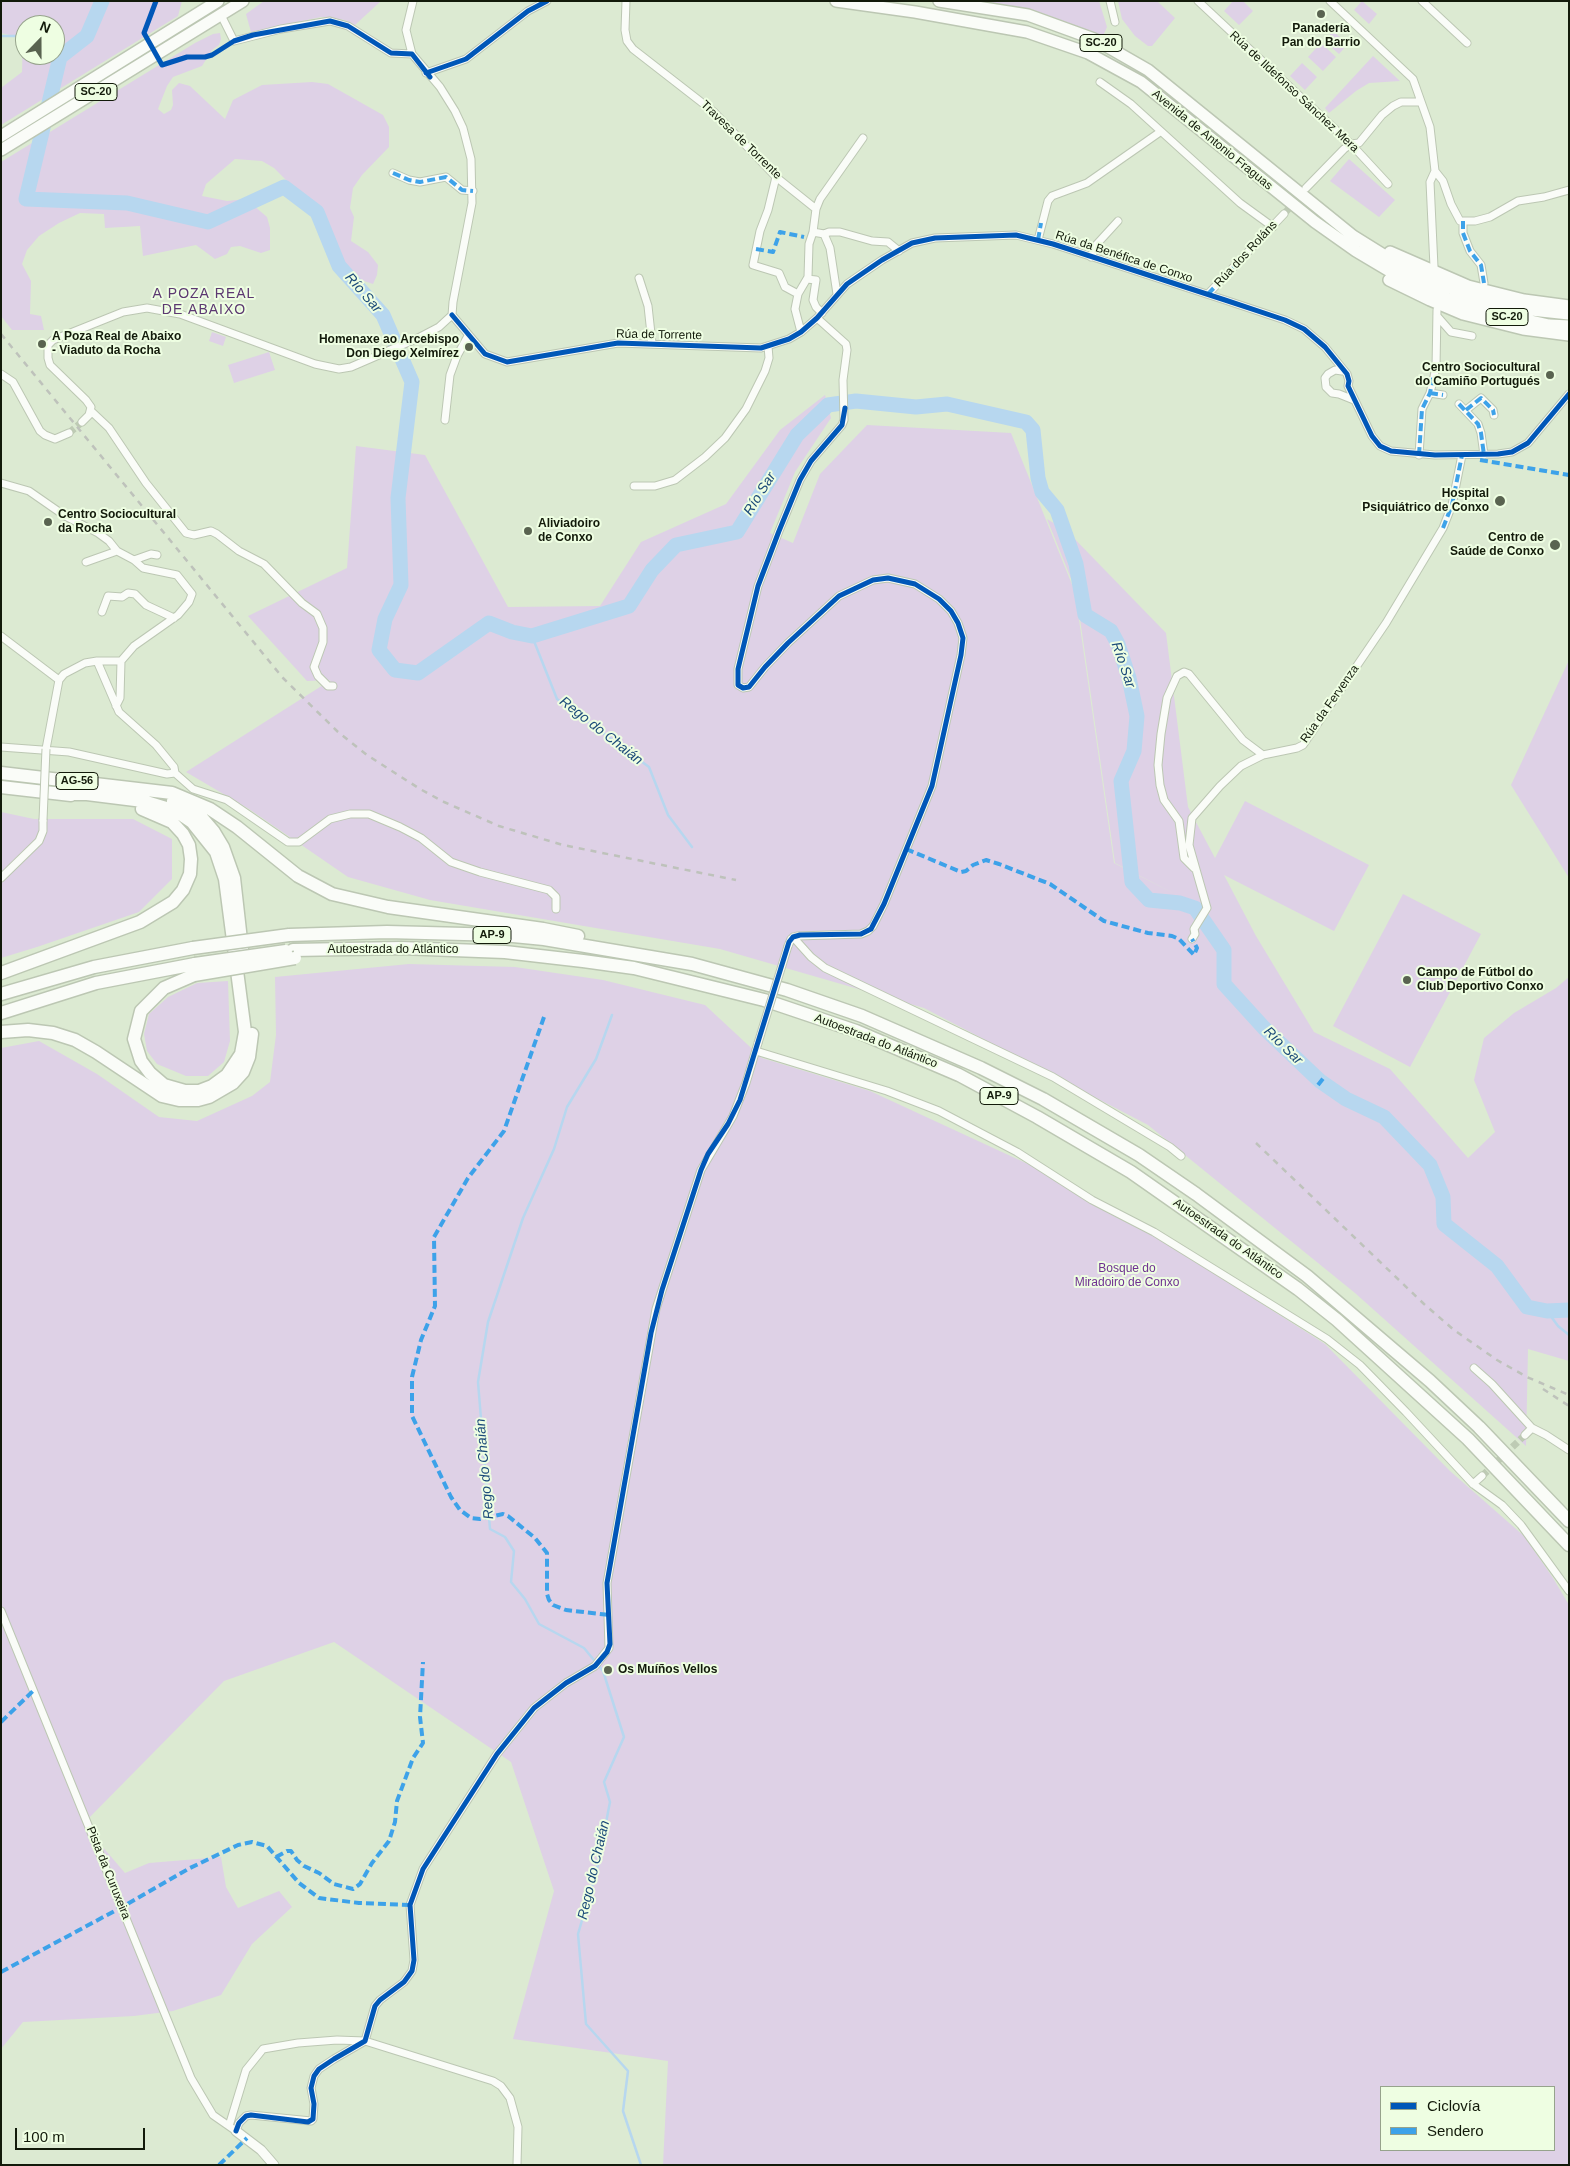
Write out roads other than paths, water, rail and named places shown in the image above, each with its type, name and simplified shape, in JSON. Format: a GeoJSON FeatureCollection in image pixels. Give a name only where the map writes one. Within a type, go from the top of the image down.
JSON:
{"type":"FeatureCollection","features":[{"type":"Feature","properties":{"kind":"highway"},"geometry":{"type":"LineString","coordinates":[[203,11],[213,1]]}},
{"type":"Feature","properties":{"kind":"highway","name":"SC-20"},"geometry":{"type":"LineString","coordinates":[[1,136],[218,1]]}},
{"type":"Feature","properties":{"kind":"highway","name":"SC-20"},"geometry":{"type":"LineString","coordinates":[[1,150],[243,1]]}},
{"type":"Feature","properties":{"kind":"highway","name":"Avenida de Antonio Fraguas"},"geometry":{"type":"LineString","coordinates":[[836,1],[915,12],[1027,32],[1088,52],[1141,82],[1306,215],[1356,252],[1398,276],[1448,299],[1514,318],[1569,326]]}},
{"type":"Feature","properties":{"kind":"highway","name":"Avenida de Antonio Fraguas"},"geometry":{"type":"LineString","coordinates":[[939,1],[1028,15],[1094,39],[1123,54],[1181,94],[1321,211],[1371,247],[1406,268],[1462,293],[1522,309],[1569,314]]}},
{"type":"Feature","properties":{"kind":"highway"},"geometry":{"type":"LineString","coordinates":[[1306,215],[1323,236],[1345,252],[1381,275],[1430,300],[1463,314],[1502,325],[1569,335]]}},
{"type":"Feature","properties":{"kind":"highway"},"geometry":{"type":"LineString","coordinates":[[1371,247],[1393,253],[1468,286],[1524,300],[1569,306]]}},
{"type":"Feature","properties":{"kind":"highway","name":"AG-56"},"geometry":{"type":"LineString","coordinates":[[1,773],[152,791]]}},
{"type":"Feature","properties":{"kind":"highway","name":"AG-56"},"geometry":{"type":"LineString","coordinates":[[1,787],[63,794]]}},
{"type":"Feature","properties":{"kind":"highway"},"geometry":{"type":"LineString","coordinates":[[152,791],[172,794],[210,809],[237,827],[298,876],[332,894],[388,908],[544,929],[664,953],[692,964]]}},
{"type":"Feature","properties":{"kind":"highway"},"geometry":{"type":"LineString","coordinates":[[1,1032],[28,1030],[53,1033],[74,1040],[96,1052],[162,1096],[180,1100],[198,1100],[209,1097],[224,1090],[243,1072],[250,1057],[252,1034],[234,878],[224,847],[202,818],[188,808],[152,791]]}},
{"type":"Feature","properties":{"kind":"highway"},"geometry":{"type":"LineString","coordinates":[[63,794],[87,794],[143,801],[176,811],[192,822],[216,852],[225,879],[245,1032],[241,1054],[227,1075],[212,1086],[198,1091],[164,1085],[150,1074],[141,1061],[134,1039],[141,1011],[164,988],[194,970]]}},
{"type":"Feature","properties":{"kind":"highway"},"geometry":{"type":"LineString","coordinates":[[1,972],[140,922],[173,902],[183,890],[190,874],[191,859],[189,845],[183,834],[172,822],[152,812],[126,804],[63,794]]}},
{"type":"Feature","properties":{"kind":"highway","name":"Autoestrada do Atlántico"},"geometry":{"type":"LineString","coordinates":[[1,994],[94,967],[193,948],[289,935],[387,932],[503,935],[544,939],[692,964],[787,990],[862,1016],[981,1068],[1043,1099],[1139,1155],[1307,1276],[1347,1309],[1480,1427],[1569,1521]]}},
{"type":"Feature","properties":{"kind":"highway","name":"Autoestrada do Atlántico"},"geometry":{"type":"LineString","coordinates":[[1,1012],[96,983],[294,954],[402,948],[505,952],[584,960],[634,968],[764,1000],[856,1031],[959,1075],[1037,1117],[1131,1172],[1298,1289],[1337,1320],[1468,1439],[1569,1545]]}},
{"type":"Feature","properties":{"kind":"street"},"geometry":{"type":"LineString","coordinates":[[333,686],[328,686],[318,676],[314,667],[323,642],[323,628],[318,614],[302,603],[264,564],[239,551],[218,534],[211,531],[194,535],[186,533],[146,483],[109,428],[92,411],[86,400],[50,365],[48,345],[53,340],[129,310],[147,308],[180,314],[330,368],[351,366],[439,328],[452,315],[472,192],[471,160],[463,128],[447,97],[412,54],[406,30],[413,1]]}},
{"type":"Feature","properties":{"kind":"street"},"geometry":{"type":"LineString","coordinates":[[426,73],[468,58],[528,11],[547,1]]}},
{"type":"Feature","properties":{"kind":"street","name":"Travesa de Torrente"},"geometry":{"type":"LineString","coordinates":[[626,1],[625,30],[627,41],[632,49],[714,112],[776,177],[816,209]]}},
{"type":"Feature","properties":{"kind":"street"},"geometry":{"type":"LineString","coordinates":[[1110,1],[1116,22]]}},
{"type":"Feature","properties":{"kind":"street","name":"Rúa de Ildefonso Sánchez Mera"},"geometry":{"type":"LineString","coordinates":[[1198,1],[1351,144],[1388,184]]}},
{"type":"Feature","properties":{"kind":"street"},"geometry":{"type":"LineString","coordinates":[[1330,1],[1413,79],[1430,127],[1435,171],[1430,182],[1434,267]]}},
{"type":"Feature","properties":{"kind":"street"},"geometry":{"type":"LineString","coordinates":[[1422,1],[1467,43]]}},
{"type":"Feature","properties":{"kind":"street"},"geometry":{"type":"LineString","coordinates":[[221,15],[234,41],[281,29],[330,21],[348,26],[391,53],[412,54]]}},
{"type":"Feature","properties":{"kind":"street"},"geometry":{"type":"LineString","coordinates":[[1100,82],[1131,104],[1240,203],[1273,227]]}},
{"type":"Feature","properties":{"kind":"street"},"geometry":{"type":"LineString","coordinates":[[1306,188],[1334,158],[1351,144],[1359,143],[1393,106],[1401,102],[1420,102]]}},
{"type":"Feature","properties":{"kind":"street"},"geometry":{"type":"LineString","coordinates":[[1038,240],[1048,201],[1052,196],[1086,183],[1160,132]]}},
{"type":"Feature","properties":{"kind":"street"},"geometry":{"type":"LineString","coordinates":[[801,332],[795,309],[798,294],[807,279],[809,244],[813,232],[816,209],[862,138]]}},
{"type":"Feature","properties":{"kind":"street"},"geometry":{"type":"LineString","coordinates":[[1435,171],[1443,181],[1458,218],[1463,221],[1474,221],[1490,216],[1518,201],[1544,197],[1569,190]]}},
{"type":"Feature","properties":{"kind":"street"},"geometry":{"type":"LineString","coordinates":[[393,173],[408,180],[420,182],[446,178],[462,190],[472,192]]}},
{"type":"Feature","properties":{"kind":"street"},"geometry":{"type":"LineString","coordinates":[[776,177],[768,210],[760,232],[753,265],[779,273],[785,287],[798,294]]}},
{"type":"Feature","properties":{"kind":"street","name":"Rúa dos Roláns"},"geometry":{"type":"LineString","coordinates":[[1208,294],[1284,214]]}},
{"type":"Feature","properties":{"kind":"street","name":"Rúa da Benéfica de Conxo"},"geometry":{"type":"LineString","coordinates":[[1091,257],[1096,245],[1118,221]]}},
{"type":"Feature","properties":{"kind":"street"},"geometry":{"type":"LineString","coordinates":[[1463,221],[1463,233],[1470,251],[1481,265],[1484,283]]}},
{"type":"Feature","properties":{"kind":"street"},"geometry":{"type":"LineString","coordinates":[[813,232],[824,234],[840,232],[872,241],[888,242],[898,250]]}},
{"type":"Feature","properties":{"kind":"street"},"geometry":{"type":"LineString","coordinates":[[824,234],[830,248],[836,294]]}},
{"type":"Feature","properties":{"kind":"street","name":"Rúa da Benéfica de Conxo"},"geometry":{"type":"LineString","coordinates":[[898,250],[922,240],[935,238],[1016,235],[1038,240],[1208,294],[1296,325],[1318,340],[1331,354],[1349,378],[1348,386],[1372,436],[1380,446],[1391,451],[1419,455],[1484,455],[1512,452],[1520,448],[1569,394]]}},
{"type":"Feature","properties":{"kind":"street","name":"Rúa de Torrente"},"geometry":{"type":"LineString","coordinates":[[452,315],[485,354],[507,362],[607,344],[652,343],[744,348],[768,346],[789,339],[801,332],[820,315],[836,294],[866,270],[898,250]]}},
{"type":"Feature","properties":{"kind":"street","name":"Rúa de Torrente"},"geometry":{"type":"LineString","coordinates":[[639,278],[648,306],[652,343]]}},
{"type":"Feature","properties":{"kind":"street"},"geometry":{"type":"LineString","coordinates":[[233,2128],[246,2116],[251,2115],[311,2121],[313,2119],[312,2088],[314,2076],[319,2069],[364,2041],[375,2006],[404,1982],[412,1971],[414,1960],[410,1905],[424,1869],[497,1754],[534,1708],[566,1683],[595,1666],[601,1660],[610,1644],[607,1583],[656,1309],[701,1170],[733,1116],[746,1083],[788,946],[793,937],[800,935],[860,934],[868,931],[873,926],[884,904],[932,786],[963,638],[958,623],[950,611],[939,599],[915,584],[888,578],[874,580],[839,596],[788,643],[749,687],[740,686],[738,669],[758,586],[800,480],[811,461],[842,425],[845,408],[846,344],[820,315],[813,300],[816,280],[807,279]]}},
{"type":"Feature","properties":{"kind":"street"},"geometry":{"type":"LineString","coordinates":[[1419,455],[1422,409],[1430,394],[1436,368],[1437,313],[1452,332],[1472,336]]}},
{"type":"Feature","properties":{"kind":"street"},"geometry":{"type":"LineString","coordinates":[[445,420],[450,375],[457,356],[468,336]]}},
{"type":"Feature","properties":{"kind":"street"},"geometry":{"type":"LineString","coordinates":[[634,486],[655,486],[674,480],[705,457],[725,438],[746,409],[765,372],[769,358],[768,346]]}},
{"type":"Feature","properties":{"kind":"street"},"geometry":{"type":"LineString","coordinates":[[1331,354],[1332,371]]}},
{"type":"Feature","properties":{"kind":"street"},"geometry":{"type":"LineString","coordinates":[[1342,371],[1332,371],[1326,376],[1325,385],[1329,392],[1354,400]]}},
{"type":"Feature","properties":{"kind":"street"},"geometry":{"type":"LineString","coordinates":[[1,374],[12,382],[40,431],[55,439],[69,433]]}},
{"type":"Feature","properties":{"kind":"street"},"geometry":{"type":"LineString","coordinates":[[1339,394],[1345,391],[1348,386]]}},
{"type":"Feature","properties":{"kind":"street"},"geometry":{"type":"LineString","coordinates":[[1430,394],[1443,395]]}},
{"type":"Feature","properties":{"kind":"street"},"geometry":{"type":"LineString","coordinates":[[1466,410],[1481,398],[1493,410],[1494,414]]}},
{"type":"Feature","properties":{"kind":"street"},"geometry":{"type":"LineString","coordinates":[[1459,404],[1478,424],[1484,455]]}},
{"type":"Feature","properties":{"kind":"street"},"geometry":{"type":"LineString","coordinates":[[82,422],[92,411]]}},
{"type":"Feature","properties":{"kind":"street","name":"Rúa da Fervenza"},"geometry":{"type":"LineString","coordinates":[[1192,939],[1195,934],[1194,929],[1207,908],[1194,868],[1189,845],[1192,818],[1220,786],[1241,766],[1263,755],[1303,745],[1386,623],[1447,521],[1462,455]]}},
{"type":"Feature","properties":{"kind":"street"},"geometry":{"type":"LineString","coordinates":[[1,483],[29,491],[65,516],[98,533],[109,541],[117,551],[134,560],[143,568],[176,575],[192,594],[189,602],[174,618],[134,646],[121,661],[120,698],[116,706]]}},
{"type":"Feature","properties":{"kind":"street"},"geometry":{"type":"LineString","coordinates":[[86,562],[117,551]]}},
{"type":"Feature","properties":{"kind":"street"},"geometry":{"type":"LineString","coordinates":[[134,560],[151,554],[157,555]]}},
{"type":"Feature","properties":{"kind":"street"},"geometry":{"type":"LineString","coordinates":[[102,612],[108,596],[122,597],[128,593],[135,594],[146,605],[174,618]]}},
{"type":"Feature","properties":{"kind":"street"},"geometry":{"type":"LineString","coordinates":[[1,636],[59,680]]}},
{"type":"Feature","properties":{"kind":"street"},"geometry":{"type":"LineString","coordinates":[[97,661],[120,712],[156,745],[174,767],[175,773],[193,789],[227,800],[288,842],[299,842],[330,819],[350,814],[369,814],[400,826],[421,838],[451,862],[480,872],[550,890],[556,897],[556,909]]}},
{"type":"Feature","properties":{"kind":"street"},"geometry":{"type":"LineString","coordinates":[[1,878],[38,841],[43,831],[46,749],[59,680],[70,670],[85,663],[121,661]]}},
{"type":"Feature","properties":{"kind":"street"},"geometry":{"type":"LineString","coordinates":[[1194,868],[1184,858],[1179,821],[1164,800],[1158,765],[1167,698],[1177,676],[1180,673],[1189,674],[1243,740],[1263,755]]}},
{"type":"Feature","properties":{"kind":"street"},"geometry":{"type":"LineString","coordinates":[[1,747],[69,752],[167,774],[175,773]]}},
{"type":"Feature","properties":{"kind":"street"},"geometry":{"type":"LineString","coordinates":[[793,937],[805,952],[825,968],[1053,1077],[1170,1147],[1181,1156]]}},
{"type":"Feature","properties":{"kind":"street"},"geometry":{"type":"LineString","coordinates":[[756,1051],[859,1082],[939,1111],[1017,1152],[1092,1200],[1154,1232],[1327,1339],[1345,1352],[1406,1412],[1473,1484],[1502,1505],[1521,1525],[1569,1591]]}},
{"type":"Feature","properties":{"kind":"street"},"geometry":{"type":"LineString","coordinates":[[1474,1368],[1492,1384],[1532,1428],[1546,1434],[1569,1450]]}},
{"type":"Feature","properties":{"kind":"street"},"geometry":{"type":"LineString","coordinates":[[1524,1435],[1532,1428]]}},
{"type":"Feature","properties":{"kind":"street"},"geometry":{"type":"LineString","coordinates":[[1473,1484],[1482,1476]]}},
{"type":"Feature","properties":{"kind":"street","name":"Pista da Curuxeira"},"geometry":{"type":"LineString","coordinates":[[1,1611],[191,2078],[213,2115],[233,2128]]}},
{"type":"Feature","properties":{"kind":"street"},"geometry":{"type":"LineString","coordinates":[[233,2128],[246,2070],[263,2049],[317,2042],[364,2041],[493,2081],[501,2086],[510,2098],[518,2126],[517,2165]]}},
{"type":"Feature","properties":{"kind":"street"},"geometry":{"type":"LineString","coordinates":[[233,2128],[261,2150],[274,2165]]}},
{"type":"Feature","properties":{"kind":"waterway","name":"Río Sar"},"geometry":{"type":"LineString","coordinates":[[102,1],[87,36],[60,57],[26,199],[127,203],[208,222],[284,187],[317,212],[339,266],[383,315],[412,382],[398,498],[401,585],[385,619],[379,650],[395,670],[418,673],[489,623],[512,632],[532,636],[629,606],[652,570],[676,545],[737,532],[797,435],[828,405],[856,401],[916,407],[947,404],[1026,422],[1033,430],[1038,478],[1042,492],[1057,510],[1076,564],[1085,615],[1111,631],[1118,644],[1129,678],[1137,716],[1134,751],[1121,781],[1132,882],[1149,900],[1180,903],[1195,908],[1224,950],[1224,984],[1264,1028],[1320,1081],[1346,1099],[1384,1117],[1430,1165],[1443,1197],[1444,1224],[1497,1266],[1527,1307],[1547,1311],[1569,1310]]}},
{"type":"Feature","properties":{"kind":"waterway"},"geometry":{"type":"LineString","coordinates":[[1,36],[15,36]]}},
{"type":"Feature","properties":{"kind":"waterway","name":"Rego do Chaián"},"geometry":{"type":"LineString","coordinates":[[532,636],[557,699],[649,767],[668,815],[692,847]]}},
{"type":"Feature","properties":{"kind":"waterway","name":"Rego do Chaián"},"geometry":{"type":"LineString","coordinates":[[612,1015],[596,1059],[567,1107],[554,1149],[523,1218],[488,1322],[478,1382],[490,1529],[505,1537],[514,1551],[511,1582],[525,1599],[539,1624],[584,1648],[603,1671],[624,1737],[604,1782],[610,1802],[597,1869],[578,1934],[586,2024],[628,2071],[623,2111],[641,2165]]}},
{"type":"Feature","properties":{"kind":"waterway"},"geometry":{"type":"LineString","coordinates":[[1547,1311],[1558,1326],[1569,1335]]}},
{"type":"Feature","properties":{"kind":"tunnel"},"geometry":{"type":"LineString","coordinates":[[1284,214],[1303,192]]}},
{"type":"Feature","properties":{"kind":"tunnel"},"geometry":{"type":"LineString","coordinates":[[69,433],[82,422]]}},
{"type":"Feature","properties":{"kind":"tunnel"},"geometry":{"type":"LineString","coordinates":[[1482,1476],[1525,1435]]}},
{"type":"Feature","properties":{"kind":"railway"},"geometry":{"type":"LineString","coordinates":[[1,334],[283,678],[338,732],[367,755],[444,802],[499,826],[563,845],[736,880]]}},
{"type":"Feature","properties":{"kind":"railway"},"geometry":{"type":"LineString","coordinates":[[1256,1143],[1424,1304],[1454,1330],[1497,1360],[1527,1377],[1569,1395]]}},
{"type":"Feature","properties":{"kind":"railway"},"geometry":{"type":"LineString","coordinates":[[1543,1389],[1569,1406]]}},
{"type":"Feature","properties":{"kind":"place","name":"Panadería Pan do Barrio"},"geometry":{"type":"Point","coordinates":[1321,14]}},
{"type":"Feature","properties":{"kind":"place","name":"A Poza Real de Abaixo - Viaduto da Rocha"},"geometry":{"type":"Point","coordinates":[42,344]}},
{"type":"Feature","properties":{"kind":"place","name":"Homenaxe ao Arcebispo Don Diego Xelmírez"},"geometry":{"type":"Point","coordinates":[469,347]}},
{"type":"Feature","properties":{"kind":"place","name":"Centro Sociocultural do Camiño Portugués"},"geometry":{"type":"Point","coordinates":[1550,375]}},
{"type":"Feature","properties":{"kind":"place","name":"Hospital Psiquiátrico de Conxo"},"geometry":{"type":"Point","coordinates":[1500,501]}},
{"type":"Feature","properties":{"kind":"place","name":"Centro Sociocultural da Rocha"},"geometry":{"type":"Point","coordinates":[48,522]}},
{"type":"Feature","properties":{"kind":"place","name":"Aliviadoiro de Conxo"},"geometry":{"type":"Point","coordinates":[528,531]}},
{"type":"Feature","properties":{"kind":"place","name":"Centro de Saúde de Conxo"},"geometry":{"type":"Point","coordinates":[1555,545]}},
{"type":"Feature","properties":{"kind":"place","name":"Campo de Fútbol do Club Deportivo Conxo"},"geometry":{"type":"Point","coordinates":[1407,980]}},
{"type":"Feature","properties":{"kind":"place","name":"Os Muíños Vellos"},"geometry":{"type":"Point","coordinates":[608,1670]}},
{"type":"Feature","properties":{"kind":"district","name":"A POZA REAL DE ABAIXO"},"geometry":{"type":"Point","coordinates":[204,302]}},
{"type":"Feature","properties":{"kind":"park label","name":"Bosque do Miradoiro de Conxo"},"geometry":{"type":"Point","coordinates":[1127,1276]}}]}
